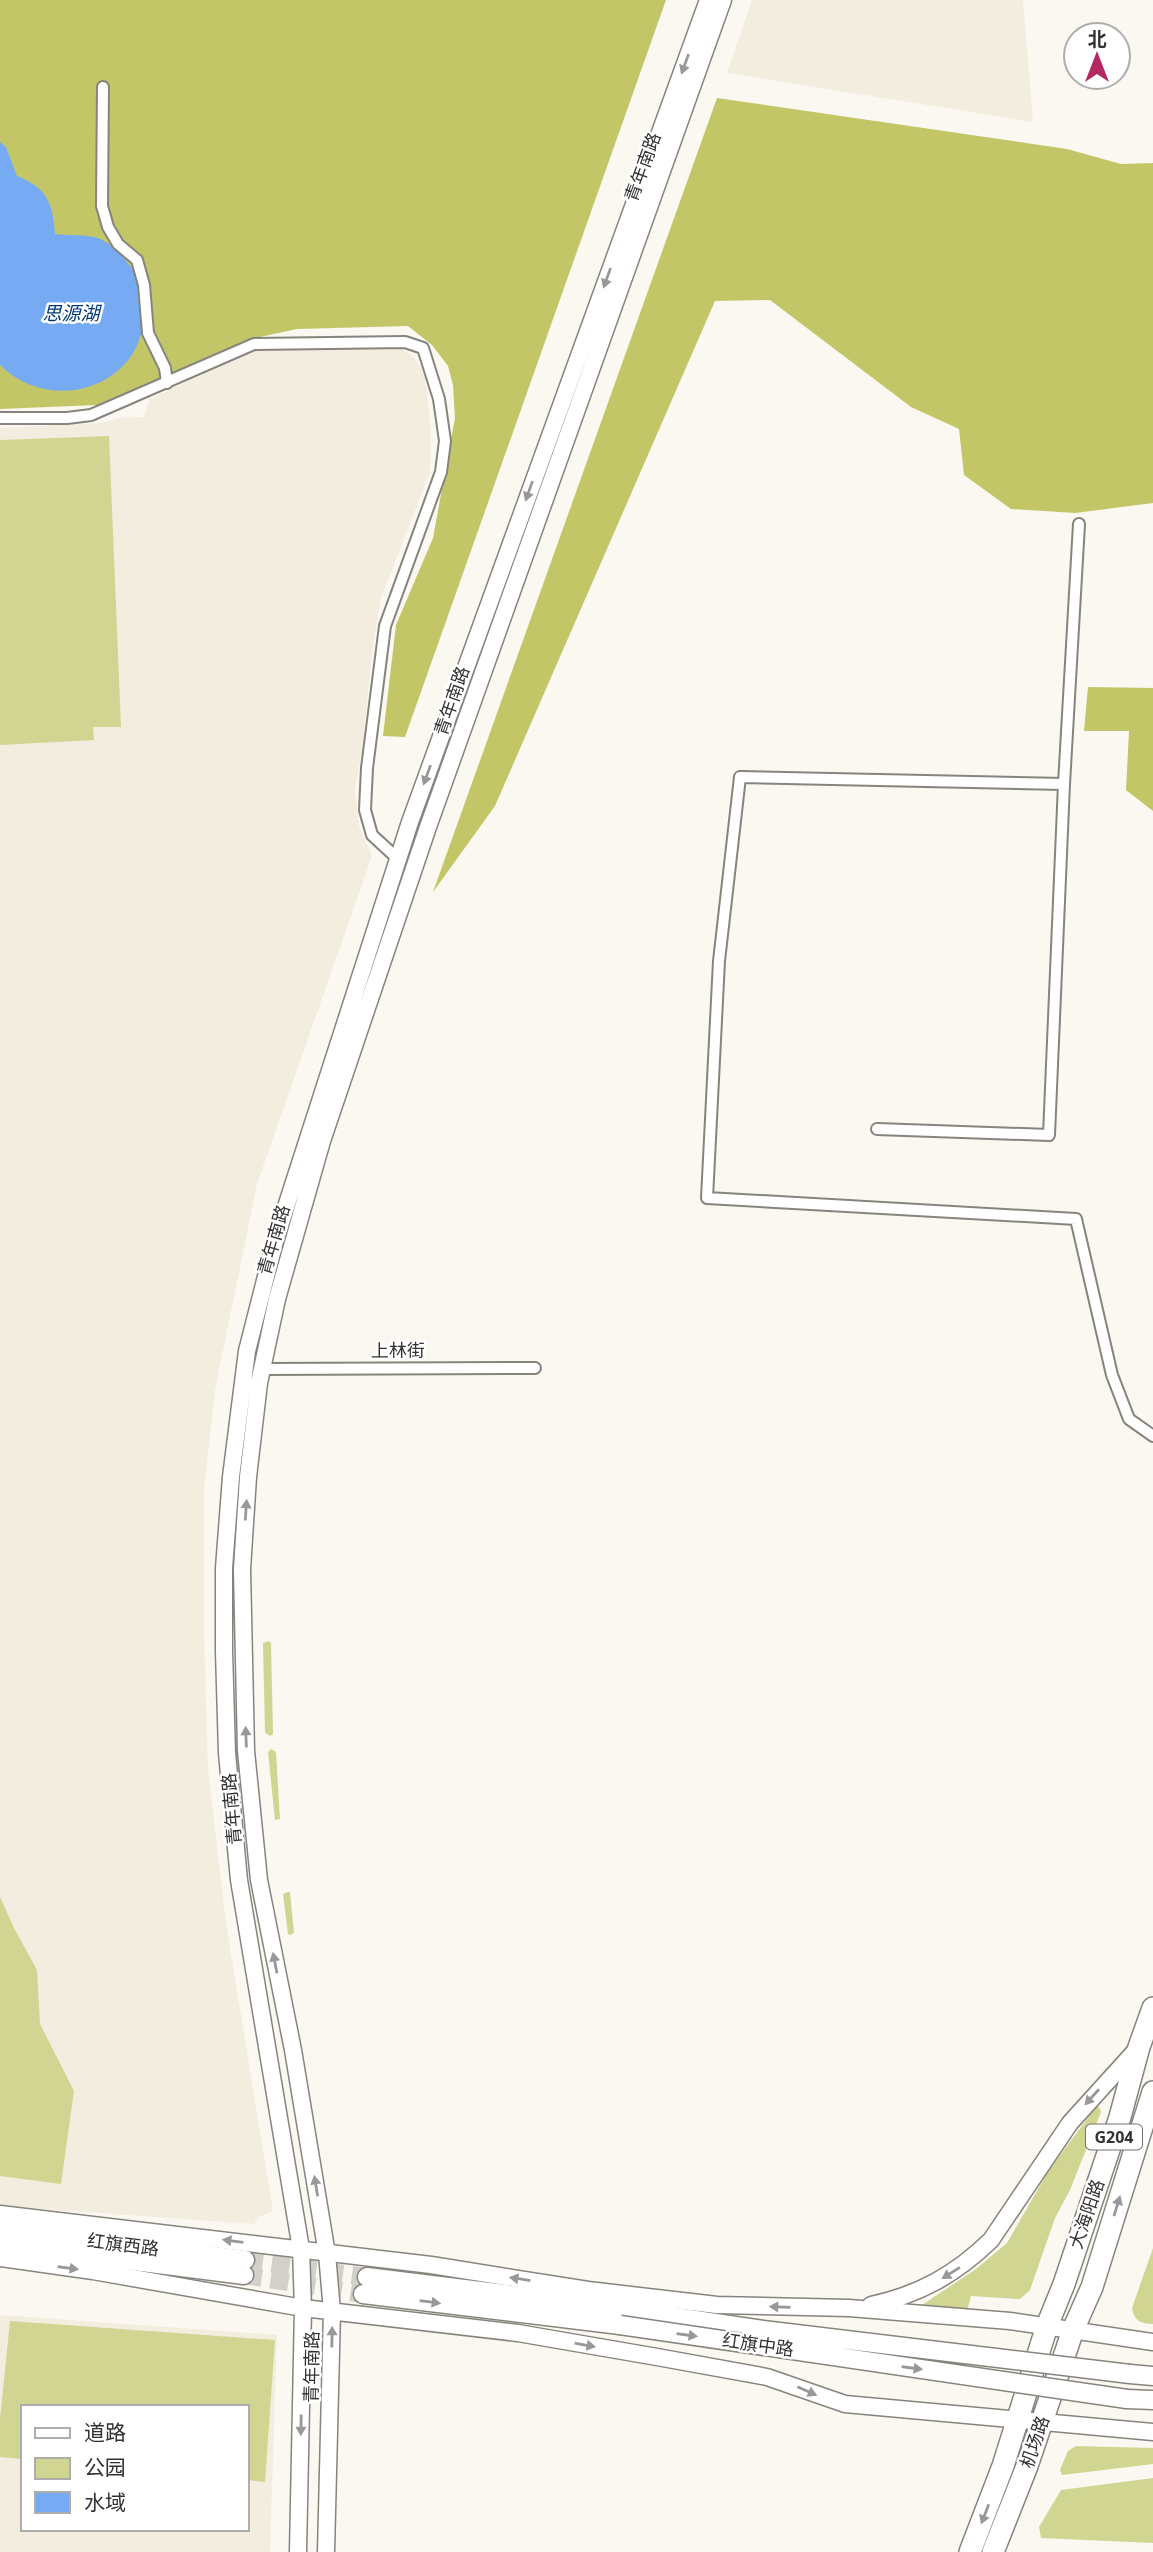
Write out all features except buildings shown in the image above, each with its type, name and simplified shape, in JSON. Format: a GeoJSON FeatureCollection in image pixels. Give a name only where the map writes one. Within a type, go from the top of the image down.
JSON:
{"type":"FeatureCollection","features":[{"type":"Feature","properties":{"kind":"highway","name":"大海阳路"},"geometry":{"type":"LineString","coordinates":[[1019,2419],[1047,2326],[1120,2118],[1139,2047],[1153,2008]]}},
{"type":"Feature","properties":{"kind":"highway","name":"大海阳路"},"geometry":{"type":"LineString","coordinates":[[1073,2330],[1090,2294],[1153,2092]]}},
{"type":"Feature","properties":{"kind":"highway","name":"机场路"},"geometry":{"type":"LineString","coordinates":[[993,2552],[1024,2474],[1073,2330]]}},
{"type":"Feature","properties":{"kind":"highway","name":"机场路"},"geometry":{"type":"LineString","coordinates":[[970,2552],[1019,2419]]}},
{"type":"Feature","properties":{"kind":"main road","name":"青年南路"},"geometry":{"type":"LineString","coordinates":[[298,2552],[303,2308],[301,2249],[258,2006],[232,1820],[224,1651],[225,1555],[242,1380],[255,1314],[304,1150],[398,859],[522,509],[708,0]]}},
{"type":"Feature","properties":{"kind":"main road","name":"青年南路"},"geometry":{"type":"LineString","coordinates":[[326,2552],[332,2311],[327,2254],[293,2050],[259,1880],[249,1792],[242,1651],[242,1569],[248,1477],[261,1369],[277,1299],[322,1142],[428,827],[723,0]]}},
{"type":"Feature","properties":{"kind":"main road"},"geometry":{"type":"LineString","coordinates":[[849,2308],[895,2300],[920,2291],[958,2269],[975,2255],[991,2239],[1070,2123],[1139,2047]]}},
{"type":"Feature","properties":{"kind":"main road"},"geometry":{"type":"LineString","coordinates":[[0,2214],[431,2265],[588,2290],[622,2307],[717,2305],[849,2308],[989,2319],[1145,2342]]}},
{"type":"Feature","properties":{"kind":"main road","name":"红旗西路"},"geometry":{"type":"LineString","coordinates":[[0,2229],[245,2268],[0,2244]]}},
{"type":"Feature","properties":{"kind":"main road"},"geometry":{"type":"LineString","coordinates":[[0,2258],[303,2308],[518,2333],[767,2377],[845,2404],[1153,2432]]}},
{"type":"Feature","properties":{"kind":"main road","name":"红旗中路"},"geometry":{"type":"LineString","coordinates":[[365,2286],[622,2307],[756,2329],[1153,2375]]}},
{"type":"Feature","properties":{"kind":"main road","name":"红旗中路"},"geometry":{"type":"LineString","coordinates":[[622,2307],[1113,2397],[1153,2400]]}},
{"type":"Feature","properties":{"kind":"street"},"geometry":{"type":"LineString","coordinates":[[103,87],[102,206],[108,227],[118,244],[137,260],[144,285],[148,333],[165,368],[167,383]]}},
{"type":"Feature","properties":{"kind":"street"},"geometry":{"type":"LineString","coordinates":[[0,418],[67,418],[91,415],[254,344],[405,342],[423,348],[439,400],[445,441],[441,472],[385,626],[378,698],[367,768],[365,810],[372,835],[398,859]]}},
{"type":"Feature","properties":{"kind":"street"},"geometry":{"type":"LineString","coordinates":[[877,1129],[1049,1135],[1064,785],[1079,524]]}},
{"type":"Feature","properties":{"kind":"street"},"geometry":{"type":"LineString","coordinates":[[1064,785],[740,777],[719,961],[707,1198],[1076,1219],[1112,1375],[1129,1419],[1153,1436]]}},
{"type":"Feature","properties":{"kind":"street","name":"上林街"},"geometry":{"type":"LineString","coordinates":[[261,1369],[535,1368]]}},
{"type":"Feature","properties":{"kind":"shaded area"},"geometry":{"type":"Polygon","coordinates":[[[752,0],[1023,0],[1033,122],[727,73],[752,0]]]}},
{"type":"Feature","properties":{"kind":"shaded area"},"geometry":{"type":"Polygon","coordinates":[[[396,346],[410,354],[422,368],[431,434],[430,472],[381,598],[372,652],[355,790],[359,826],[372,856],[257,1184],[215,1390],[204,1490],[208,1769],[226,1923],[273,2211],[258,2217],[254,2224],[0,2206],[0,428],[101,423],[121,418],[144,417],[150,399],[253,351],[396,346]]]}},
{"type":"Feature","properties":{"kind":"shaded area"},"geometry":{"type":"Polygon","coordinates":[[[0,2315],[277,2335],[270,2552],[0,2552],[0,2315]]]}},
{"type":"Feature","properties":{"kind":"green space"},"geometry":{"type":"Polygon","coordinates":[[[0,0],[666,0],[405,737],[383,736],[396,625],[433,538],[455,418],[453,385],[448,366],[432,345],[408,326],[297,329],[246,340],[97,405],[0,409],[0,0]]]}},
{"type":"Feature","properties":{"kind":"green space"},"geometry":{"type":"Polygon","coordinates":[[[717,98],[1067,149],[1121,164],[1153,163],[1153,503],[1075,513],[1011,509],[964,475],[959,429],[911,407],[770,300],[715,301],[495,806],[433,892],[717,98]]]}},
{"type":"Feature","properties":{"kind":"green space"},"geometry":{"type":"Polygon","coordinates":[[[109,436],[121,727],[93,727],[94,740],[0,745],[0,440],[109,436]]]}},
{"type":"Feature","properties":{"kind":"green space"},"geometry":{"type":"Polygon","coordinates":[[[1088,687],[1153,688],[1153,811],[1126,790],[1129,731],[1084,731],[1088,687]]]}},
{"type":"Feature","properties":{"kind":"green space"},"geometry":{"type":"Polygon","coordinates":[[[269,1641],[273,1734],[270,1736],[265,1733],[263,1643],[269,1641]]]}},
{"type":"Feature","properties":{"kind":"green space"},"geometry":{"type":"Polygon","coordinates":[[[271,1749],[276,1752],[280,1819],[275,1820],[268,1752],[271,1749]]]}},
{"type":"Feature","properties":{"kind":"green space"},"geometry":{"type":"Polygon","coordinates":[[[288,1892],[294,1933],[290,1935],[283,1894],[288,1892]]]}},
{"type":"Feature","properties":{"kind":"green space"},"geometry":{"type":"Polygon","coordinates":[[[0,1897],[37,1970],[40,2024],[74,2091],[61,2184],[0,2176],[0,1897]]]}},
{"type":"Feature","properties":{"kind":"green space"},"geometry":{"type":"Polygon","coordinates":[[[1096,2107],[1099,2107],[1101,2112],[1070,2190],[1055,2218],[1030,2290],[1020,2299],[971,2296],[967,2311],[919,2307],[976,2269],[1007,2243],[1049,2170],[1096,2107]]]}},
{"type":"Feature","properties":{"kind":"green space"},"geometry":{"type":"Polygon","coordinates":[[[1153,2248],[1153,2324],[1139,2321],[1132,2308],[1153,2248]]]}},
{"type":"Feature","properties":{"kind":"green space"},"geometry":{"type":"Polygon","coordinates":[[[10,2321],[275,2340],[265,2482],[248,2480],[248,2405],[21,2405],[21,2459],[0,2457],[0,2419],[10,2321]]]}},
{"type":"Feature","properties":{"kind":"green space"},"geometry":{"type":"Polygon","coordinates":[[[1076,2446],[1153,2448],[1153,2464],[1062,2475],[1060,2470],[1068,2451],[1076,2446]]]}},
{"type":"Feature","properties":{"kind":"green space"},"geometry":{"type":"Polygon","coordinates":[[[1153,2478],[1153,2543],[1041,2538],[1039,2527],[1061,2490],[1153,2478]]]}},
{"type":"Feature","properties":{"kind":"water","name":"思源湖"},"geometry":{"type":"Polygon","coordinates":[[[0,142],[6,147],[17,176],[42,191],[50,205],[55,234],[103,240],[123,258],[137,278],[142,300],[142,329],[133,352],[118,371],[97,384],[73,390],[47,390],[22,381],[0,365],[0,142]]]}},
{"type":"Feature","properties":{"kind":"tunnel"},"geometry":{"type":"LineString","coordinates":[[245,2260],[367,2277]]}},
{"type":"Feature","properties":{"kind":"tunnel"},"geometry":{"type":"LineString","coordinates":[[244,2275],[363,2294]]}}]}
